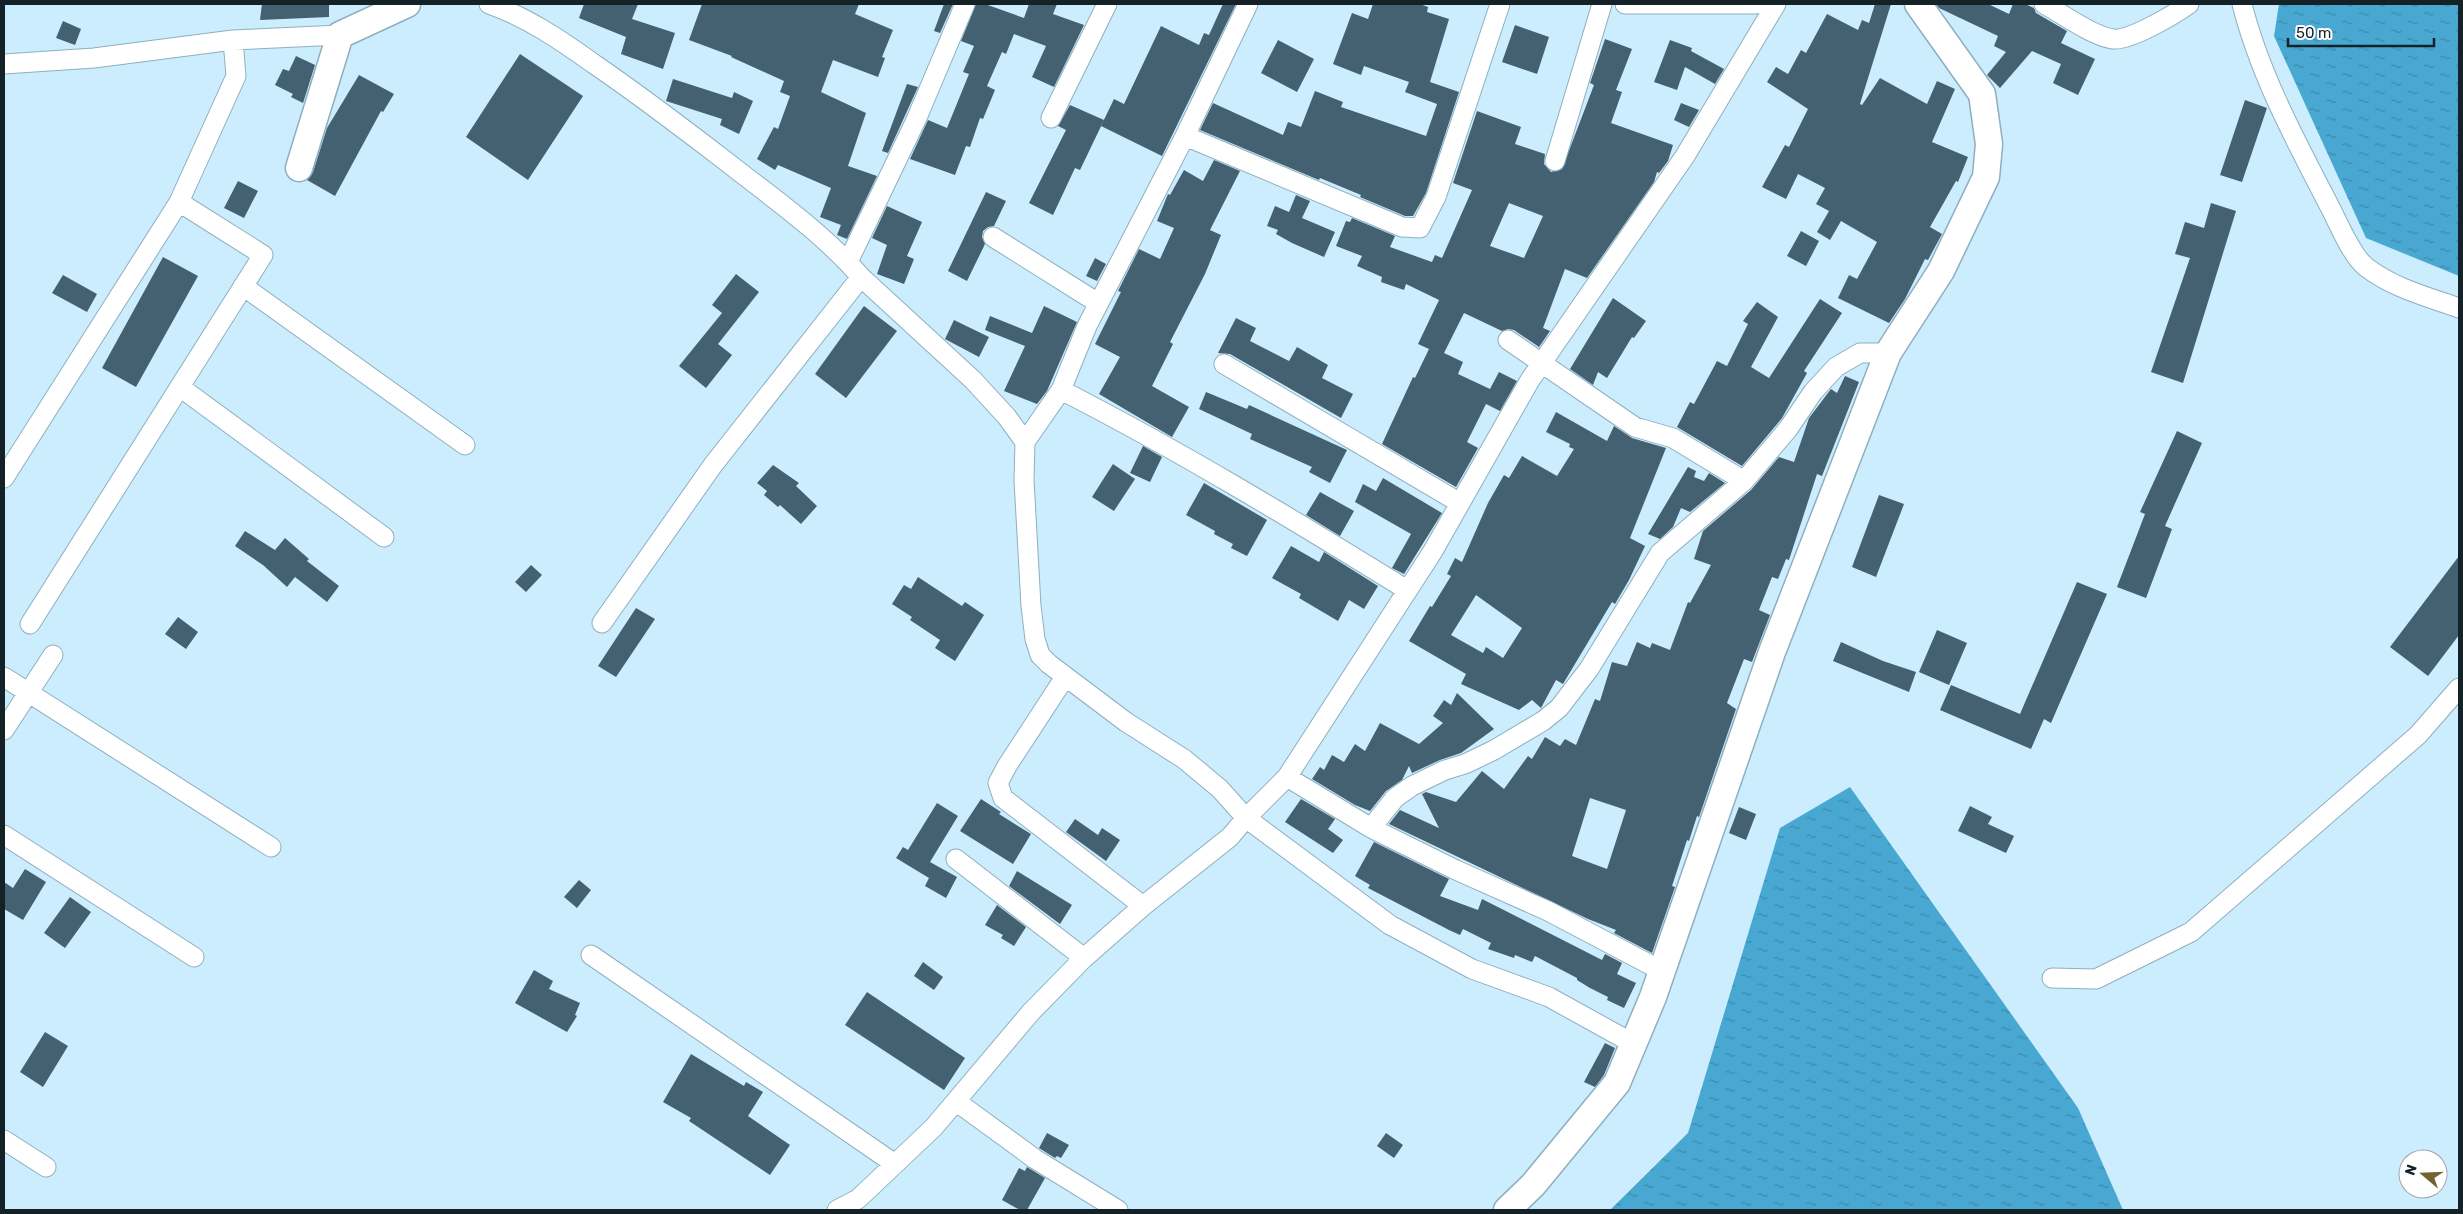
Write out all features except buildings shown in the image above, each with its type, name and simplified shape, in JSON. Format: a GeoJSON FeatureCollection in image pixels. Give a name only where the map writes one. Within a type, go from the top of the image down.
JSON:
{"type":"FeatureCollection","features":[{"type":"Feature","properties":{"kind":"main road"},"geometry":{"type":"LineString","coordinates":[[299,168],[340,35],[407,4]]}},
{"type":"Feature","properties":{"kind":"main road"},"geometry":{"type":"LineString","coordinates":[[1507,1210],[1533,1185],[1616,1083],[1634,1044],[1662,971],[1772,652],[1888,353],[1941,271],[1986,177],[1989,144],[1982,94],[1918,4]]}},
{"type":"Feature","properties":{"kind":"street"},"geometry":{"type":"LineString","coordinates":[[489,4],[502,8],[558,38],[633,90],[776,201],[848,262],[861,277],[973,380],[1007,416],[1025,442]]}},
{"type":"Feature","properties":{"kind":"street"},"geometry":{"type":"LineString","coordinates":[[848,262],[916,120],[966,4]]}},
{"type":"Feature","properties":{"kind":"street"},"geometry":{"type":"LineString","coordinates":[[1051,118],[1107,4]]}},
{"type":"Feature","properties":{"kind":"street"},"geometry":{"type":"LineString","coordinates":[[1248,4],[1185,136],[1098,303],[1061,390],[1025,442],[1024,480],[1031,606],[1040,655],[1065,678],[1126,722],[1184,758],[1220,789],[1246,818],[1390,925],[1472,969],[1549,997],[1634,1044]]}},
{"type":"Feature","properties":{"kind":"street"},"geometry":{"type":"LineString","coordinates":[[1185,136],[1402,227],[1420,228],[1436,197],[1500,4]]}},
{"type":"Feature","properties":{"kind":"street"},"geometry":{"type":"LineString","coordinates":[[1555,161],[1602,4]]}},
{"type":"Feature","properties":{"kind":"street"},"geometry":{"type":"LineString","coordinates":[[1625,4],[1756,4]]}},
{"type":"Feature","properties":{"kind":"street"},"geometry":{"type":"LineString","coordinates":[[837,1210],[858,1199],[934,1127],[957,1102],[1030,1012],[1084,958],[1143,906],[1230,837],[1287,777],[1407,590],[1541,364],[1686,156],[1776,4]]}},
{"type":"Feature","properties":{"kind":"street"},"geometry":{"type":"LineString","coordinates":[[2044,4],[2088,29],[2114,39],[2137,33],[2190,4]]}},
{"type":"Feature","properties":{"kind":"street"},"geometry":{"type":"LineString","coordinates":[[2242,4],[2267,78],[2279,104],[2344,235],[2365,266],[2396,285],[2459,308]]}},
{"type":"Feature","properties":{"kind":"street"},"geometry":{"type":"LineString","coordinates":[[4,64],[94,58],[233,40],[340,35]]}},
{"type":"Feature","properties":{"kind":"street"},"geometry":{"type":"LineString","coordinates":[[4,478],[179,202],[236,76],[233,40]]}},
{"type":"Feature","properties":{"kind":"street"},"geometry":{"type":"LineString","coordinates":[[30,624],[263,255],[179,202]]}},
{"type":"Feature","properties":{"kind":"street"},"geometry":{"type":"LineString","coordinates":[[993,237],[1098,303]]}},
{"type":"Feature","properties":{"kind":"street"},"geometry":{"type":"LineString","coordinates":[[602,623],[714,465],[861,277]]}},
{"type":"Feature","properties":{"kind":"street"},"geometry":{"type":"LineString","coordinates":[[243,286],[465,445]]}},
{"type":"Feature","properties":{"kind":"street"},"geometry":{"type":"LineString","coordinates":[[1508,340],[1635,427],[1673,438],[1744,481]]}},
{"type":"Feature","properties":{"kind":"street"},"geometry":{"type":"LineString","coordinates":[[1371,828],[1395,798],[1412,786],[1494,750],[1543,722],[1559,708],[1589,668],[1660,553],[1744,481],[1784,434],[1813,392],[1836,366],[1860,353],[1888,353]]}},
{"type":"Feature","properties":{"kind":"street"},"geometry":{"type":"LineString","coordinates":[[1224,364],[1460,502]]}},
{"type":"Feature","properties":{"kind":"street"},"geometry":{"type":"LineString","coordinates":[[180,387],[384,537]]}},
{"type":"Feature","properties":{"kind":"street"},"geometry":{"type":"LineString","coordinates":[[1061,390],[1149,435],[1291,518],[1407,590]]}},
{"type":"Feature","properties":{"kind":"street"},"geometry":{"type":"LineString","coordinates":[[4,730],[52,655]]}},
{"type":"Feature","properties":{"kind":"street"},"geometry":{"type":"LineString","coordinates":[[4,677],[271,847]]}},
{"type":"Feature","properties":{"kind":"street"},"geometry":{"type":"LineString","coordinates":[[1065,678],[1007,766],[998,783],[1003,798],[1143,906]]}},
{"type":"Feature","properties":{"kind":"street"},"geometry":{"type":"LineString","coordinates":[[2052,978],[2096,979],[2191,932],[2418,735],[2459,688]]}},
{"type":"Feature","properties":{"kind":"street"},"geometry":{"type":"LineString","coordinates":[[1287,777],[1371,828],[1456,870],[1548,911],[1662,971]]}},
{"type":"Feature","properties":{"kind":"street"},"geometry":{"type":"LineString","coordinates":[[4,835],[194,957]]}},
{"type":"Feature","properties":{"kind":"street"},"geometry":{"type":"LineString","coordinates":[[956,859],[1084,958]]}},
{"type":"Feature","properties":{"kind":"street"},"geometry":{"type":"LineString","coordinates":[[591,955],[895,1164]]}},
{"type":"Feature","properties":{"kind":"street"},"geometry":{"type":"LineString","coordinates":[[957,1102],[1035,1160],[1118,1210]]}},
{"type":"Feature","properties":{"kind":"street"},"geometry":{"type":"LineString","coordinates":[[4,1140],[46,1167]]}},
{"type":"Feature","properties":{"kind":"water"},"geometry":{"type":"Polygon","coordinates":[[[2279,4],[2459,4],[2459,276],[2366,238],[2274,36],[2279,4]]]}},
{"type":"Feature","properties":{"kind":"water"},"geometry":{"type":"Polygon","coordinates":[[[1850,787],[2078,1108],[2123,1210],[1610,1210],[1688,1133],[1780,828],[1850,787]]]}}]}
